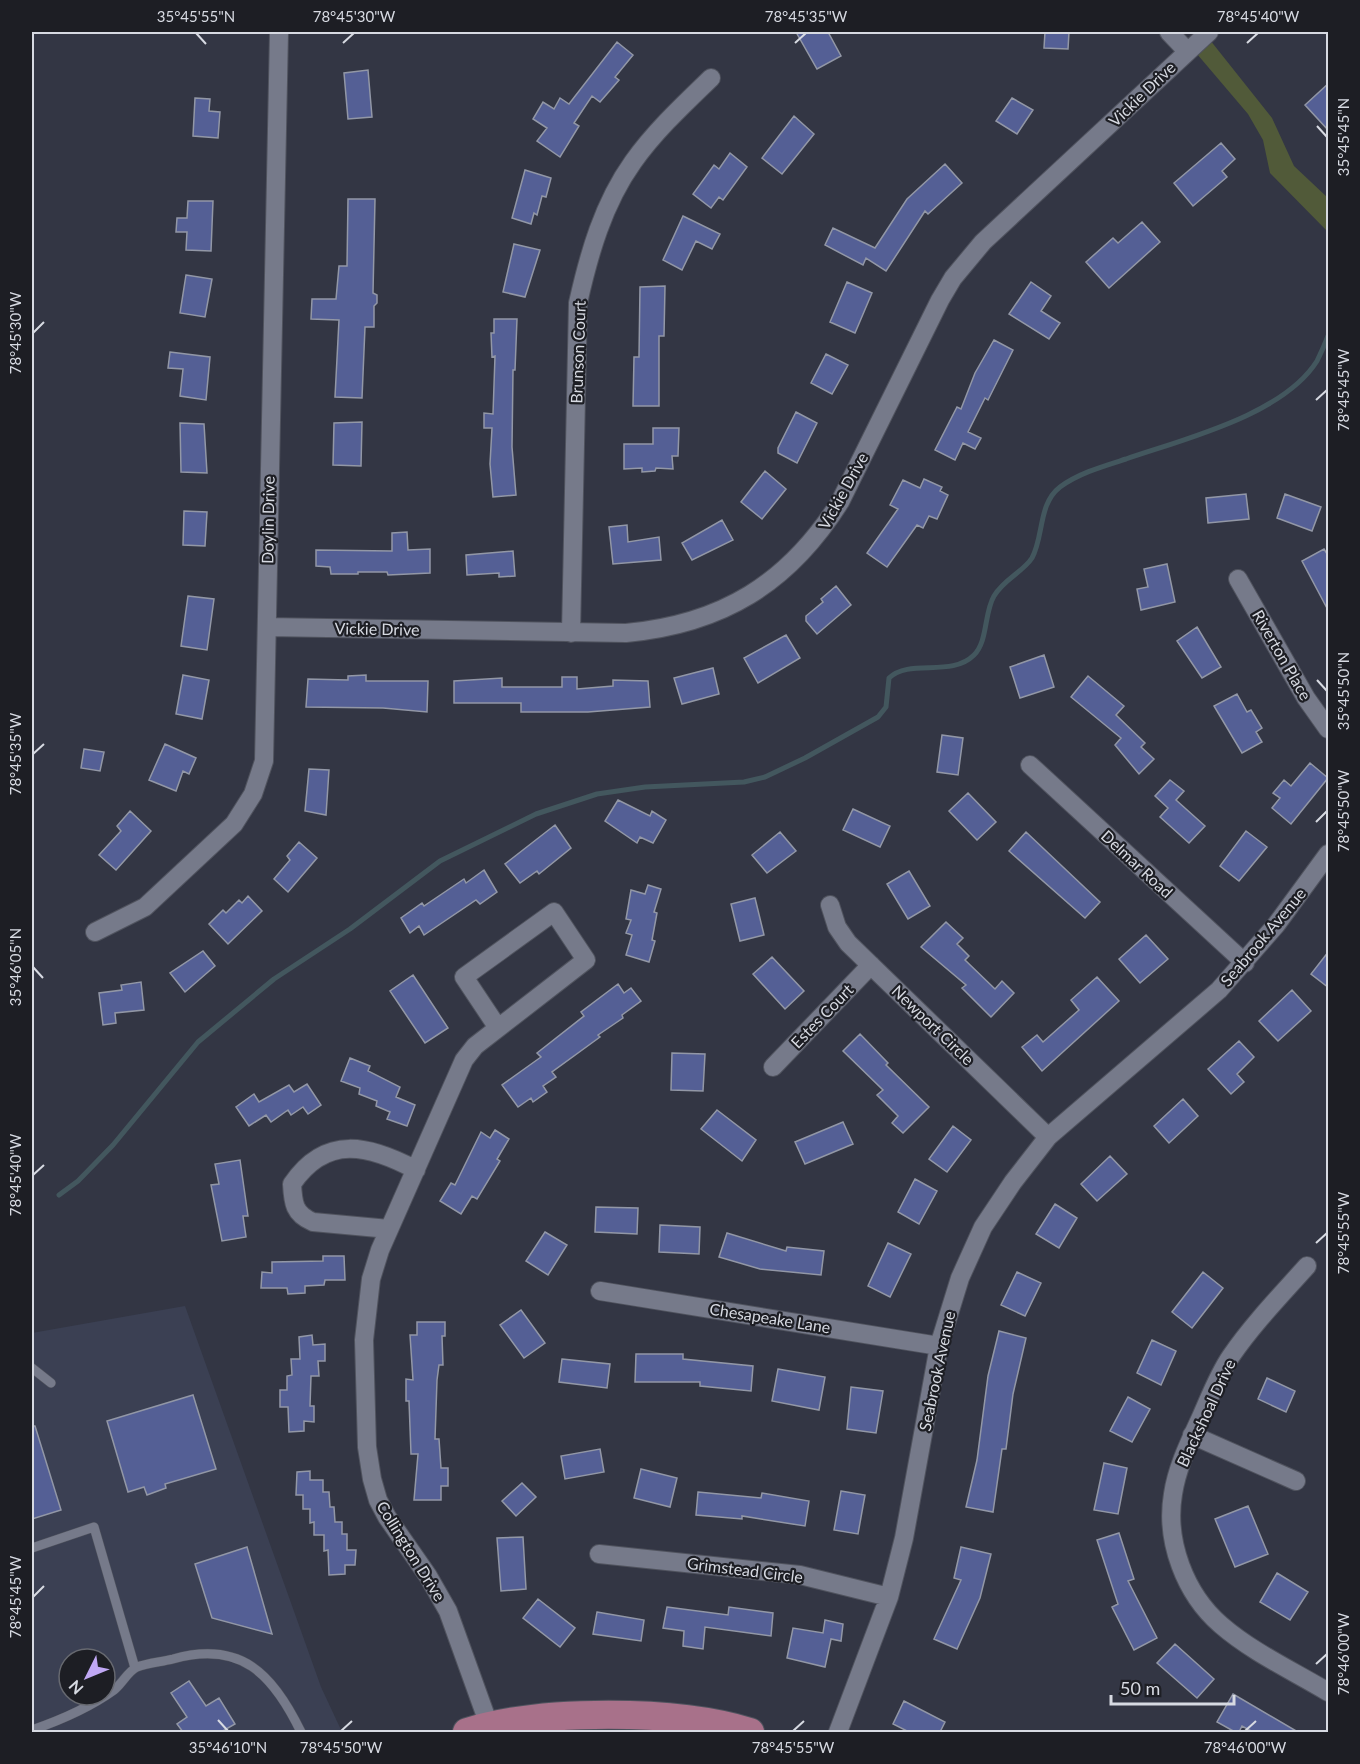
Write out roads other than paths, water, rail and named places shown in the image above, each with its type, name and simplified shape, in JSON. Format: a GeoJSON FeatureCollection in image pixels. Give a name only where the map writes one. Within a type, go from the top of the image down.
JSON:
{"type":"FeatureCollection","features":[{"type":"Feature","properties":{"kind":"main road"},"geometry":{"type":"LineString","coordinates":[[478,1729],[678,1719],[750,1732]]}},
{"type":"Feature","properties":{"kind":"street","name":"Doylin Drive"},"geometry":{"type":"LineString","coordinates":[[95,932],[145,906],[234,824],[245,808],[264,761],[279,32]]}},
{"type":"Feature","properties":{"kind":"street"},"geometry":{"type":"LineString","coordinates":[[1169,32],[1187,51]]}},
{"type":"Feature","properties":{"kind":"street","name":"Vickie Drive"},"geometry":{"type":"LineString","coordinates":[[267,627],[626,633],[677,626],[729,606],[772,580],[790,565],[822,530],[840,502],[940,300],[964,263],[1209,32]]}},
{"type":"Feature","properties":{"kind":"street","name":"Brunson Court"},"geometry":{"type":"LineString","coordinates":[[571,633],[578,313],[585,274],[605,213],[633,162],[675,113],[711,78]]}},
{"type":"Feature","properties":{"kind":"street","name":"Riverton Place"},"geometry":{"type":"LineString","coordinates":[[1239,579],[1306,698],[1329,729]]}},
{"type":"Feature","properties":{"kind":"street","name":"Delmar Road"},"geometry":{"type":"LineString","coordinates":[[1030,765],[1245,963]]}},
{"type":"Feature","properties":{"kind":"street","name":"Seabrook Avenue"},"geometry":{"type":"LineString","coordinates":[[838,1732],[889,1597],[904,1538],[939,1346],[960,1278],[983,1227],[1013,1182],[1048,1137],[1219,990],[1245,963],[1329,854]]}},
{"type":"Feature","properties":{"kind":"street","name":"Newport Circle"},"geometry":{"type":"LineString","coordinates":[[830,904],[837,927],[848,943],[1048,1137]]}},
{"type":"Feature","properties":{"kind":"street","name":"Collington Drive"},"geometry":{"type":"LineString","coordinates":[[478,1729],[448,1611],[428,1575],[387,1517],[378,1500],[367,1447],[364,1340],[371,1279],[388,1229],[464,1060],[475,1046],[586,960],[554,912],[464,977],[498,1028]]}},
{"type":"Feature","properties":{"kind":"street","name":"Estes Court"},"geometry":{"type":"LineString","coordinates":[[773,1067],[871,965]]}},
{"type":"Feature","properties":{"kind":"street"},"geometry":{"type":"LineString","coordinates":[[388,1229],[313,1222],[301,1217],[294,1206],[292,1184],[309,1164],[325,1152],[341,1148],[366,1150],[393,1157],[416,1170]]}},
{"type":"Feature","properties":{"kind":"street","name":"Blackshoal Drive"},"geometry":{"type":"LineString","coordinates":[[1307,1266],[1230,1357],[1192,1435],[1177,1474],[1173,1495],[1172,1522],[1176,1552],[1191,1589],[1203,1606],[1228,1630],[1329,1692]]}},
{"type":"Feature","properties":{"kind":"street","name":"Chesapeake Lane"},"geometry":{"type":"LineString","coordinates":[[600,1291],[939,1346]]}},
{"type":"Feature","properties":{"kind":"street"},"geometry":{"type":"LineString","coordinates":[[1192,1435],[1296,1480]]}},
{"type":"Feature","properties":{"kind":"street","name":"Grimstead Circle"},"geometry":{"type":"LineString","coordinates":[[599,1554],[800,1575],[889,1597]]}},
{"type":"Feature","properties":{"kind":"lane"},"geometry":{"type":"LineString","coordinates":[[32,1368],[51,1383]]}},
{"type":"Feature","properties":{"kind":"lane"},"geometry":{"type":"LineString","coordinates":[[32,1548],[94,1527],[135,1668]]}},
{"type":"Feature","properties":{"kind":"lane"},"geometry":{"type":"LineString","coordinates":[[32,1730],[57,1722],[95,1703],[119,1686],[135,1668],[190,1654],[227,1655],[249,1663],[275,1688],[300,1732]]}},
{"type":"Feature","properties":{"kind":"waterway"},"geometry":{"type":"LineString","coordinates":[[59,1195],[78,1181],[113,1145],[198,1042],[274,979],[350,929],[440,861],[536,814],[597,794],[645,787],[744,782],[765,777],[805,758],[878,717],[886,707],[889,678],[898,672],[965,662],[974,655],[982,642],[994,596],[1032,558],[1048,502],[1060,487],[1092,470],[1203,433],[1257,410],[1281,396],[1301,380],[1317,361],[1328,336]]}}]}
